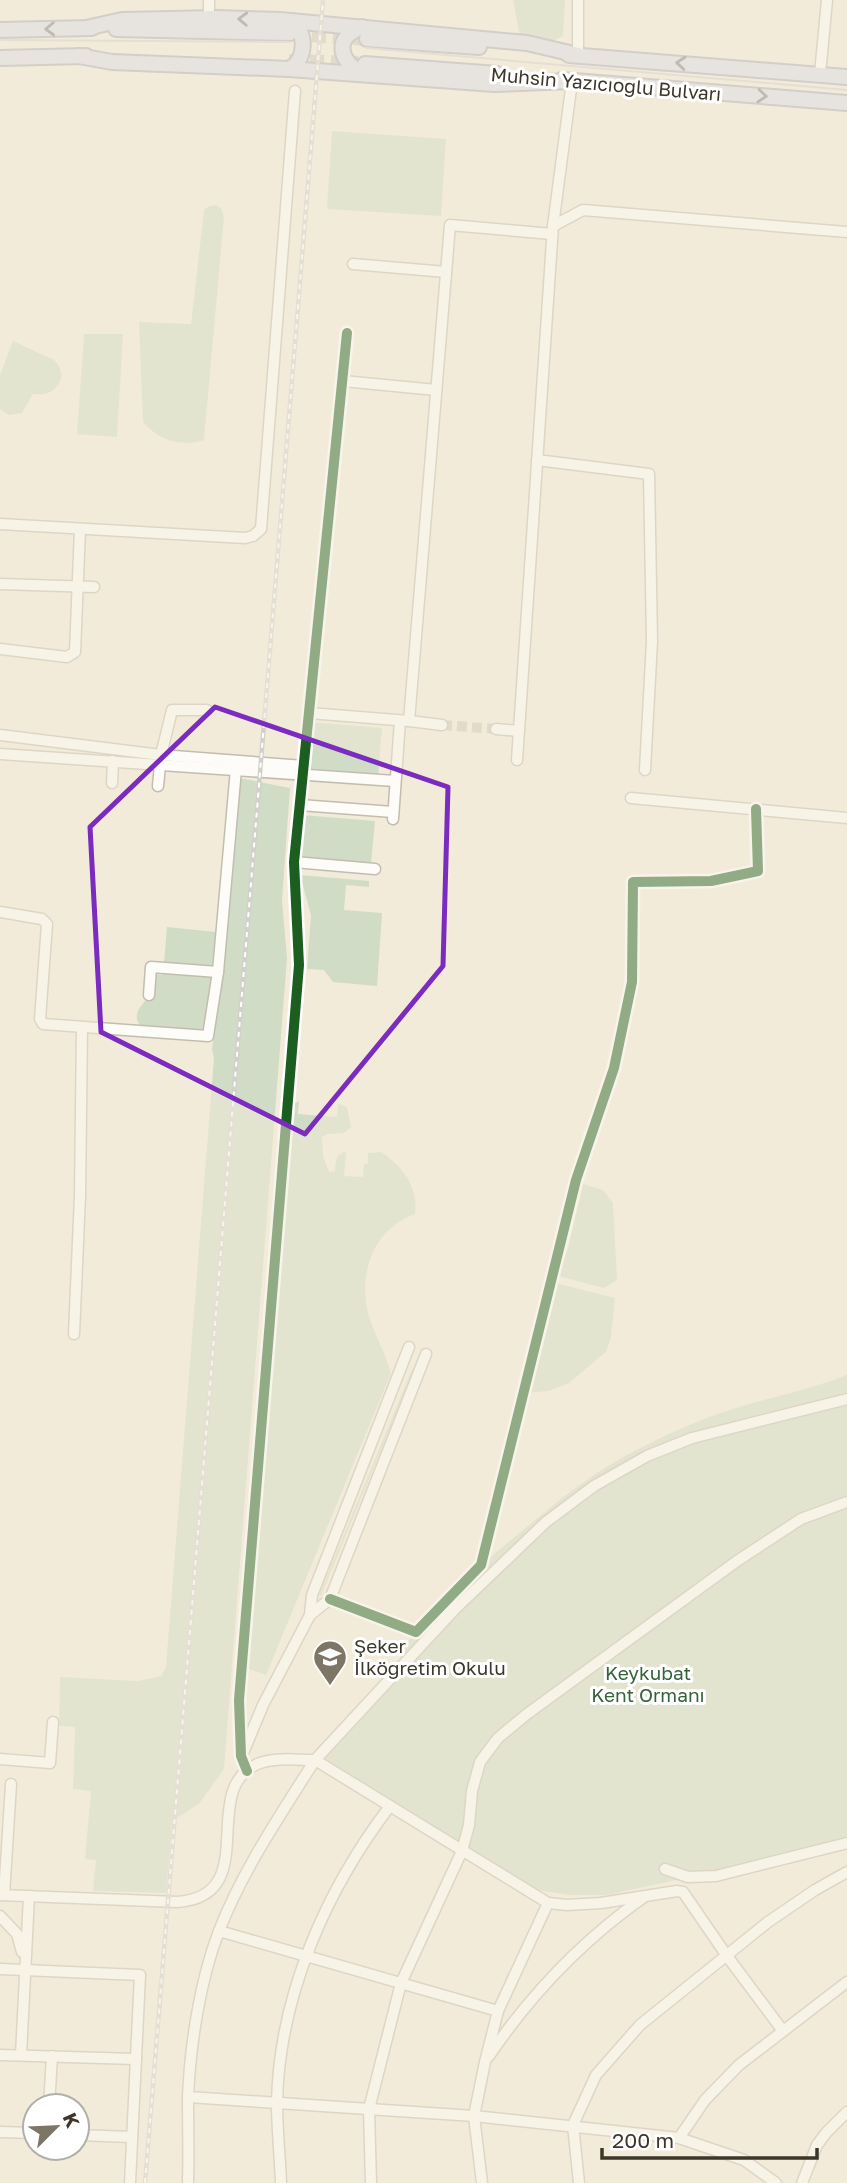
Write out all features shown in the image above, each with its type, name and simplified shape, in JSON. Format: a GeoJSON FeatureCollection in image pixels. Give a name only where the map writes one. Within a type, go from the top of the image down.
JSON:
{"type":"FeatureCollection","features":[{"type":"Feature","properties":{"kind":"highway"},"geometry":{"type":"LineString","coordinates":[[86,28],[122,20],[209,18],[290,27]]}},
{"type":"Feature","properties":{"kind":"highway"},"geometry":{"type":"LineString","coordinates":[[0,30],[298,25],[302,56],[298,65],[149,55],[0,58]]}},
{"type":"Feature","properties":{"kind":"highway","name":"Muhsin Yazıcıoğlu Bulvarı"},"geometry":{"type":"LineString","coordinates":[[290,27],[527,43],[578,55],[847,77]]}},
{"type":"Feature","properties":{"kind":"highway"},"geometry":{"type":"LineString","coordinates":[[364,69],[351,67],[343,50],[344,41],[351,32],[365,33]]}},
{"type":"Feature","properties":{"kind":"highway","name":"Muhsin Yazıcıoğlu Bulvarı"},"geometry":{"type":"LineString","coordinates":[[289,65],[364,69],[494,84],[572,81],[847,103]]}},
{"type":"Feature","properties":{"kind":"street"},"geometry":{"type":"LineString","coordinates":[[209,0],[209,18]]}},
{"type":"Feature","properties":{"kind":"street"},"geometry":{"type":"LineString","coordinates":[[578,0],[578,55]]}},
{"type":"Feature","properties":{"kind":"street"},"geometry":{"type":"LineString","coordinates":[[820,75],[827,0]]}},
{"type":"Feature","properties":{"kind":"street"},"geometry":{"type":"LineString","coordinates":[[517,760],[552,230],[572,81]]}},
{"type":"Feature","properties":{"kind":"street"},"geometry":{"type":"LineString","coordinates":[[0,524],[245,538],[256,534],[262,526],[295,91]]}},
{"type":"Feature","properties":{"kind":"street"},"geometry":{"type":"LineString","coordinates":[[300,805],[393,816],[405,721],[450,225],[552,230],[583,210],[847,232]]}},
{"type":"Feature","properties":{"kind":"street"},"geometry":{"type":"LineString","coordinates":[[353,264],[446,272]]}},
{"type":"Feature","properties":{"kind":"street"},"geometry":{"type":"LineString","coordinates":[[247,1771],[241,1756],[239,1700],[299,964],[294,862],[348,333]]}},
{"type":"Feature","properties":{"kind":"street"},"geometry":{"type":"LineString","coordinates":[[343,381],[436,390]]}},
{"type":"Feature","properties":{"kind":"street"},"geometry":{"type":"LineString","coordinates":[[537,460],[649,474],[652,640],[645,770]]}},
{"type":"Feature","properties":{"kind":"street"},"geometry":{"type":"LineString","coordinates":[[0,649],[67,657],[76,650],[80,529]]}},
{"type":"Feature","properties":{"kind":"street"},"geometry":{"type":"LineString","coordinates":[[0,584],[94,587]]}},
{"type":"Feature","properties":{"kind":"street"},"geometry":{"type":"LineString","coordinates":[[158,786],[172,710],[207,710]]}},
{"type":"Feature","properties":{"kind":"street"},"geometry":{"type":"LineString","coordinates":[[309,710],[309,713],[442,726]]}},
{"type":"Feature","properties":{"kind":"street"},"geometry":{"type":"LineString","coordinates":[[496,729],[519,731]]}},
{"type":"Feature","properties":{"kind":"street"},"geometry":{"type":"LineString","coordinates":[[0,735],[236,769],[303,770]]}},
{"type":"Feature","properties":{"kind":"street"},"geometry":{"type":"LineString","coordinates":[[0,754],[113,761],[161,760],[303,770],[396,781]]}},
{"type":"Feature","properties":{"kind":"street"},"geometry":{"type":"LineString","coordinates":[[112,783],[113,761]]}},
{"type":"Feature","properties":{"kind":"street"},"geometry":{"type":"LineString","coordinates":[[0,912],[46,922],[40,1021],[44,1024],[208,1037],[218,972],[236,769]]}},
{"type":"Feature","properties":{"kind":"street"},"geometry":{"type":"LineString","coordinates":[[631,799],[847,818]]}},
{"type":"Feature","properties":{"kind":"street"},"geometry":{"type":"LineString","coordinates":[[415,1632],[481,1565],[576,1180],[614,1068],[632,982],[634,882],[711,881],[758,872],[756,809]]}},
{"type":"Feature","properties":{"kind":"street"},"geometry":{"type":"LineString","coordinates":[[294,862],[375,869]]}},
{"type":"Feature","properties":{"kind":"street"},"geometry":{"type":"LineString","coordinates":[[149,995],[151,967],[218,972]]}},
{"type":"Feature","properties":{"kind":"street"},"geometry":{"type":"LineString","coordinates":[[74,1334],[82,1027]]}},
{"type":"Feature","properties":{"kind":"street"},"geometry":{"type":"LineString","coordinates":[[241,1756],[262,1705],[310,1615],[312,1595],[409,1347]]}},
{"type":"Feature","properties":{"kind":"street"},"geometry":{"type":"LineString","coordinates":[[310,1615],[330,1599],[426,1354]]}},
{"type":"Feature","properties":{"kind":"street"},"geometry":{"type":"LineString","coordinates":[[188,2183],[188,2097],[200,2008],[219,1931],[256,1857],[315,1760],[454,1610],[546,1522],[611,1475],[647,1456],[692,1438],[847,1399]]}},
{"type":"Feature","properties":{"kind":"street"},"geometry":{"type":"LineString","coordinates":[[371,2183],[369,2109],[401,1983],[462,1851],[469,1825],[477,1768],[486,1752],[506,1731],[737,1561],[801,1519],[847,1502]]}},
{"type":"Feature","properties":{"kind":"street"},"geometry":{"type":"LineString","coordinates":[[330,1599],[430,1636]]}},
{"type":"Feature","properties":{"kind":"street"},"geometry":{"type":"LineString","coordinates":[[0,1759],[50,1763],[53,1722]]}},
{"type":"Feature","properties":{"kind":"street"},"geometry":{"type":"LineString","coordinates":[[11,1784],[4,1813],[2,1895],[177,1902],[206,1893],[221,1877],[228,1837],[231,1792],[237,1781],[247,1771],[269,1761],[315,1760],[548,1903],[584,1904],[677,1891],[685,1894],[783,2031]]}},
{"type":"Feature","properties":{"kind":"street"},"geometry":{"type":"LineString","coordinates":[[281,2183],[277,2103],[287,2029],[306,1957],[342,1878],[390,1806]]}},
{"type":"Feature","properties":{"kind":"street"},"geometry":{"type":"LineString","coordinates":[[664,1869],[688,1877],[716,1876],[847,1843]]}},
{"type":"Feature","properties":{"kind":"street"},"geometry":{"type":"LineString","coordinates":[[579,2183],[573,2125],[596,2075],[640,2025],[786,1909],[847,1872]]}},
{"type":"Feature","properties":{"kind":"street"},"geometry":{"type":"LineString","coordinates":[[485,2062],[525,2007],[566,1962],[613,1920],[647,1895]]}},
{"type":"Feature","properties":{"kind":"street"},"geometry":{"type":"LineString","coordinates":[[21,2055],[29,1896]]}},
{"type":"Feature","properties":{"kind":"street"},"geometry":{"type":"LineString","coordinates":[[482,2183],[474,2116],[485,2062],[498,2011],[548,1903]]}},
{"type":"Feature","properties":{"kind":"street"},"geometry":{"type":"LineString","coordinates":[[0,1916],[11,1926],[19,1939],[25,1970]]}},
{"type":"Feature","properties":{"kind":"street"},"geometry":{"type":"LineString","coordinates":[[219,1931],[498,2011]]}},
{"type":"Feature","properties":{"kind":"street"},"geometry":{"type":"LineString","coordinates":[[0,1969],[140,1975],[130,2183]]}},
{"type":"Feature","properties":{"kind":"street"},"geometry":{"type":"LineString","coordinates":[[679,2138],[701,2106],[726,2077],[753,2053],[847,1982]]}},
{"type":"Feature","properties":{"kind":"street"},"geometry":{"type":"LineString","coordinates":[[0,2054],[136,2059]]}},
{"type":"Feature","properties":{"kind":"street"},"geometry":{"type":"LineString","coordinates":[[50,2092],[51,2056]]}},
{"type":"Feature","properties":{"kind":"street"},"geometry":{"type":"LineString","coordinates":[[188,2097],[474,2116],[679,2138],[744,2160],[776,2183]]}},
{"type":"Feature","properties":{"kind":"street"},"geometry":{"type":"LineString","coordinates":[[804,2182],[817,2145],[847,2112]]}},
{"type":"Feature","properties":{"kind":"street"},"geometry":{"type":"LineString","coordinates":[[0,2132],[21,2133]]}},
{"type":"Feature","properties":{"kind":"street"},"geometry":{"type":"LineString","coordinates":[[91,2136],[132,2137]]}},
{"type":"Feature","properties":{"kind":"highlighted area"},"geometry":{"type":"Polygon","coordinates":[[[215,707],[448,787],[443,966],[305,1134],[101,1032],[90,827],[215,707]]]}},
{"type":"Feature","properties":{"kind":"green space"},"geometry":{"type":"Polygon","coordinates":[[[513,0],[565,0],[563,36],[554,41],[520,37],[513,0]]]}},
{"type":"Feature","properties":{"kind":"green space"},"geometry":{"type":"Polygon","coordinates":[[[332,131],[446,139],[441,216],[327,209],[332,131]]]}},
{"type":"Feature","properties":{"kind":"green space"},"geometry":{"type":"Polygon","coordinates":[[[216,205],[221,208],[224,217],[204,440],[187,443],[171,441],[156,434],[143,422],[139,322],[191,324],[204,210],[216,205]]]}},
{"type":"Feature","properties":{"kind":"green space"},"geometry":{"type":"Polygon","coordinates":[[[84,334],[123,334],[117,437],[77,434],[84,334]]]}},
{"type":"Feature","properties":{"kind":"green space"},"geometry":{"type":"Polygon","coordinates":[[[13,341],[54,360],[62,376],[51,391],[33,394],[22,413],[9,415],[0,409],[0,375],[13,341]]]}},
{"type":"Feature","properties":{"kind":"green space"},"geometry":{"type":"Polygon","coordinates":[[[310,722],[382,728],[378,777],[306,772],[310,722]]]}},
{"type":"Feature","properties":{"kind":"green space"},"geometry":{"type":"Polygon","coordinates":[[[239,778],[290,788],[282,901],[287,958],[224,1769],[199,1804],[172,1821],[166,1893],[93,1891],[96,1860],[85,1859],[91,1791],[73,1789],[75,1727],[59,1726],[60,1677],[138,1681],[161,1676],[166,1667],[214,1058],[212,1050],[239,778]]]}},
{"type":"Feature","properties":{"kind":"green space"},"geometry":{"type":"Polygon","coordinates":[[[302,815],[375,821],[371,863],[299,857],[302,815]]]}},
{"type":"Feature","properties":{"kind":"green space"},"geometry":{"type":"Polygon","coordinates":[[[300,875],[369,881],[369,887],[346,885],[344,910],[382,913],[377,986],[333,982],[324,970],[307,969],[311,915],[300,875]]]}},
{"type":"Feature","properties":{"kind":"green space"},"geometry":{"type":"Polygon","coordinates":[[[167,927],[216,932],[206,1036],[147,1031],[137,1020],[139,1010],[151,992],[152,974],[163,975],[167,927]]]}},
{"type":"Feature","properties":{"kind":"green space"},"geometry":{"type":"Polygon","coordinates":[[[299,1101],[298,1114],[337,1117],[338,1104],[347,1107],[351,1127],[344,1133],[322,1137],[323,1156],[329,1172],[335,1171],[338,1156],[346,1151],[344,1176],[363,1177],[364,1164],[368,1164],[368,1153],[381,1152],[402,1170],[412,1186],[416,1204],[415,1214],[388,1230],[379,1242],[367,1270],[365,1286],[369,1317],[391,1373],[266,1675],[246,1668],[290,1106],[299,1101]]]}},
{"type":"Feature","properties":{"kind":"green space"},"geometry":{"type":"Polygon","coordinates":[[[583,1184],[603,1190],[613,1203],[617,1280],[604,1288],[558,1276],[569,1245],[583,1184]]]}},
{"type":"Feature","properties":{"kind":"green space"},"geometry":{"type":"Polygon","coordinates":[[[555,1283],[615,1298],[611,1337],[606,1352],[569,1383],[548,1391],[528,1393],[555,1283]]]}},
{"type":"Feature","properties":{"kind":"green space"},"geometry":{"type":"Polygon","coordinates":[[[412,1369],[414,1370],[321,1596],[319,1595],[412,1369]]]}},
{"type":"Feature","properties":{"kind":"green space","name":"Keykubat Kent Ormanı"},"geometry":{"type":"Polygon","coordinates":[[[847,1375],[847,1837],[695,1876],[607,1895],[569,1895],[537,1890],[325,1759],[319,1748],[400,1658],[419,1621],[476,1564],[489,1558],[581,1484],[638,1449],[699,1421],[847,1375]]]}},
{"type":"Feature","properties":{"kind":"tunnel"},"geometry":{"type":"LineString","coordinates":[[291,34],[367,39]]}},
{"type":"Feature","properties":{"kind":"tunnel"},"geometry":{"type":"LineString","coordinates":[[289,61],[358,63]]}},
{"type":"Feature","properties":{"kind":"tunnel"},"geometry":{"type":"LineString","coordinates":[[442,725],[496,729]]}},
{"type":"Feature","properties":{"kind":"tram line"},"geometry":{"type":"LineString","coordinates":[[0,40],[290,42]]}},
{"type":"Feature","properties":{"kind":"tram line"},"geometry":{"type":"LineString","coordinates":[[366,48],[847,90]]}},
{"type":"Feature","properties":{"kind":"railway"},"geometry":{"type":"LineString","coordinates":[[145,2183],[323,0]]}},
{"type":"Feature","properties":{"kind":"cycle path"},"geometry":{"type":"LineString","coordinates":[[247,1771],[241,1756],[239,1700],[299,965],[294,862],[347,333]]}},
{"type":"Feature","properties":{"kind":"cycle path"},"geometry":{"type":"LineString","coordinates":[[330,1599],[416,1632],[481,1565],[576,1180],[614,1068],[632,982],[633,882],[711,881],[758,871],[756,809]]}},
{"type":"Feature","properties":{"kind":"place","name":"Şeker İlköğretim Okulu"},"geometry":{"type":"Point","coordinates":[330,1687]}}]}
